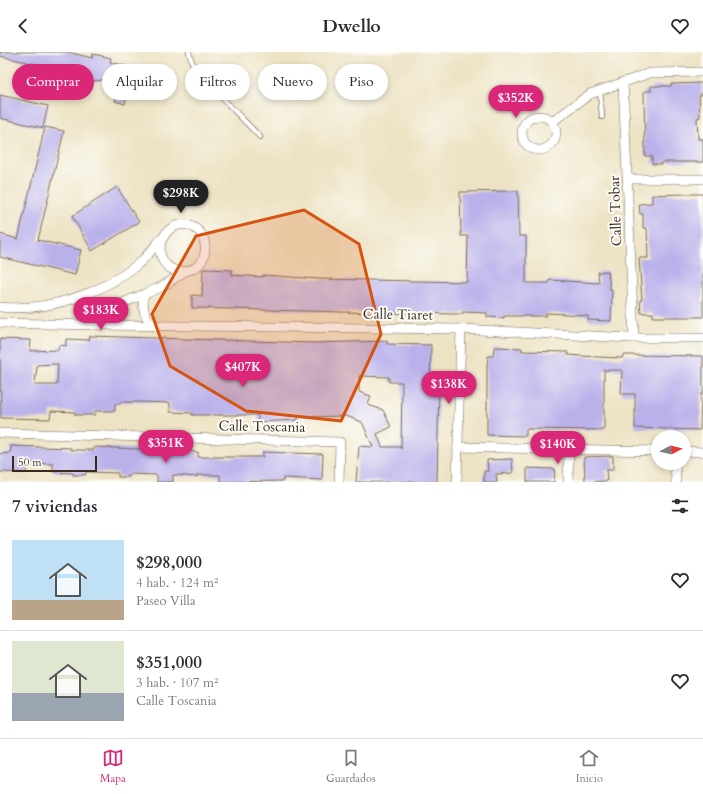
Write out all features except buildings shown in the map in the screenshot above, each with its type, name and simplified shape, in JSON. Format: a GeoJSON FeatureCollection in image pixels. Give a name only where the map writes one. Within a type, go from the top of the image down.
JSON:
{"type":"FeatureCollection","features":[{"type":"Feature","properties":{"kind":"street"},"geometry":{"type":"LineString","coordinates":[[552,122],[590,94],[650,73],[703,72]]}},
{"type":"Feature","properties":{"kind":"street","name":"Calle Tobar"},"geometry":{"type":"LineString","coordinates":[[623,82],[634,338]]}},
{"type":"Feature","properties":{"kind":"street"},"geometry":{"type":"LineString","coordinates":[[628,179],[703,179]]}},
{"type":"Feature","properties":{"kind":"street"},"geometry":{"type":"LineString","coordinates":[[0,307],[44,305],[76,298],[110,282],[139,264],[170,228],[182,225],[194,227],[203,236],[206,248],[203,259],[195,268],[184,272],[166,284],[110,310],[92,325]]}},
{"type":"Feature","properties":{"kind":"street"},"geometry":{"type":"LineString","coordinates":[[162,237],[159,249],[163,261],[172,269],[184,272]]}},
{"type":"Feature","properties":{"kind":"street"},"geometry":{"type":"LineString","coordinates":[[143,295],[143,311],[147,319],[154,326]]}},
{"type":"Feature","properties":{"kind":"street","name":"Calle Tiaret"},"geometry":{"type":"LineString","coordinates":[[0,323],[461,329],[634,338],[703,338]]}},
{"type":"Feature","properties":{"kind":"street"},"geometry":{"type":"LineString","coordinates":[[457,482],[461,329]]}},
{"type":"Feature","properties":{"kind":"street","name":"Calle Toscania"},"geometry":{"type":"LineString","coordinates":[[0,433],[340,442],[339,482]]}},
{"type":"Feature","properties":{"kind":"street"},"geometry":{"type":"LineString","coordinates":[[458,447],[651,451]]}},
{"type":"Feature","properties":{"kind":"street"},"geometry":{"type":"LineString","coordinates":[[568,482],[569,449]]}},
{"type":"Feature","properties":{"kind":"street"},"geometry":{"type":"LineString","coordinates":[[691,451],[703,452]]}},
{"type":"Feature","properties":{"kind":"street"},"geometry":{"type":"LineString","coordinates":[[675,470],[676,482]]}},
{"type":"Feature","properties":{"kind":"lane"},"geometry":{"type":"LineString","coordinates":[[189,52],[194,69],[260,138]]}},
{"type":"Feature","properties":{"kind":"lane"},"geometry":{"type":"LineString","coordinates":[[600,90],[602,117]]}},
{"type":"Feature","properties":{"kind":"highlighted area"},"geometry":{"type":"Polygon","coordinates":[[[304,210],[359,244],[381,334],[341,421],[246,411],[170,366],[152,314],[196,236],[304,210]]]}}]}
